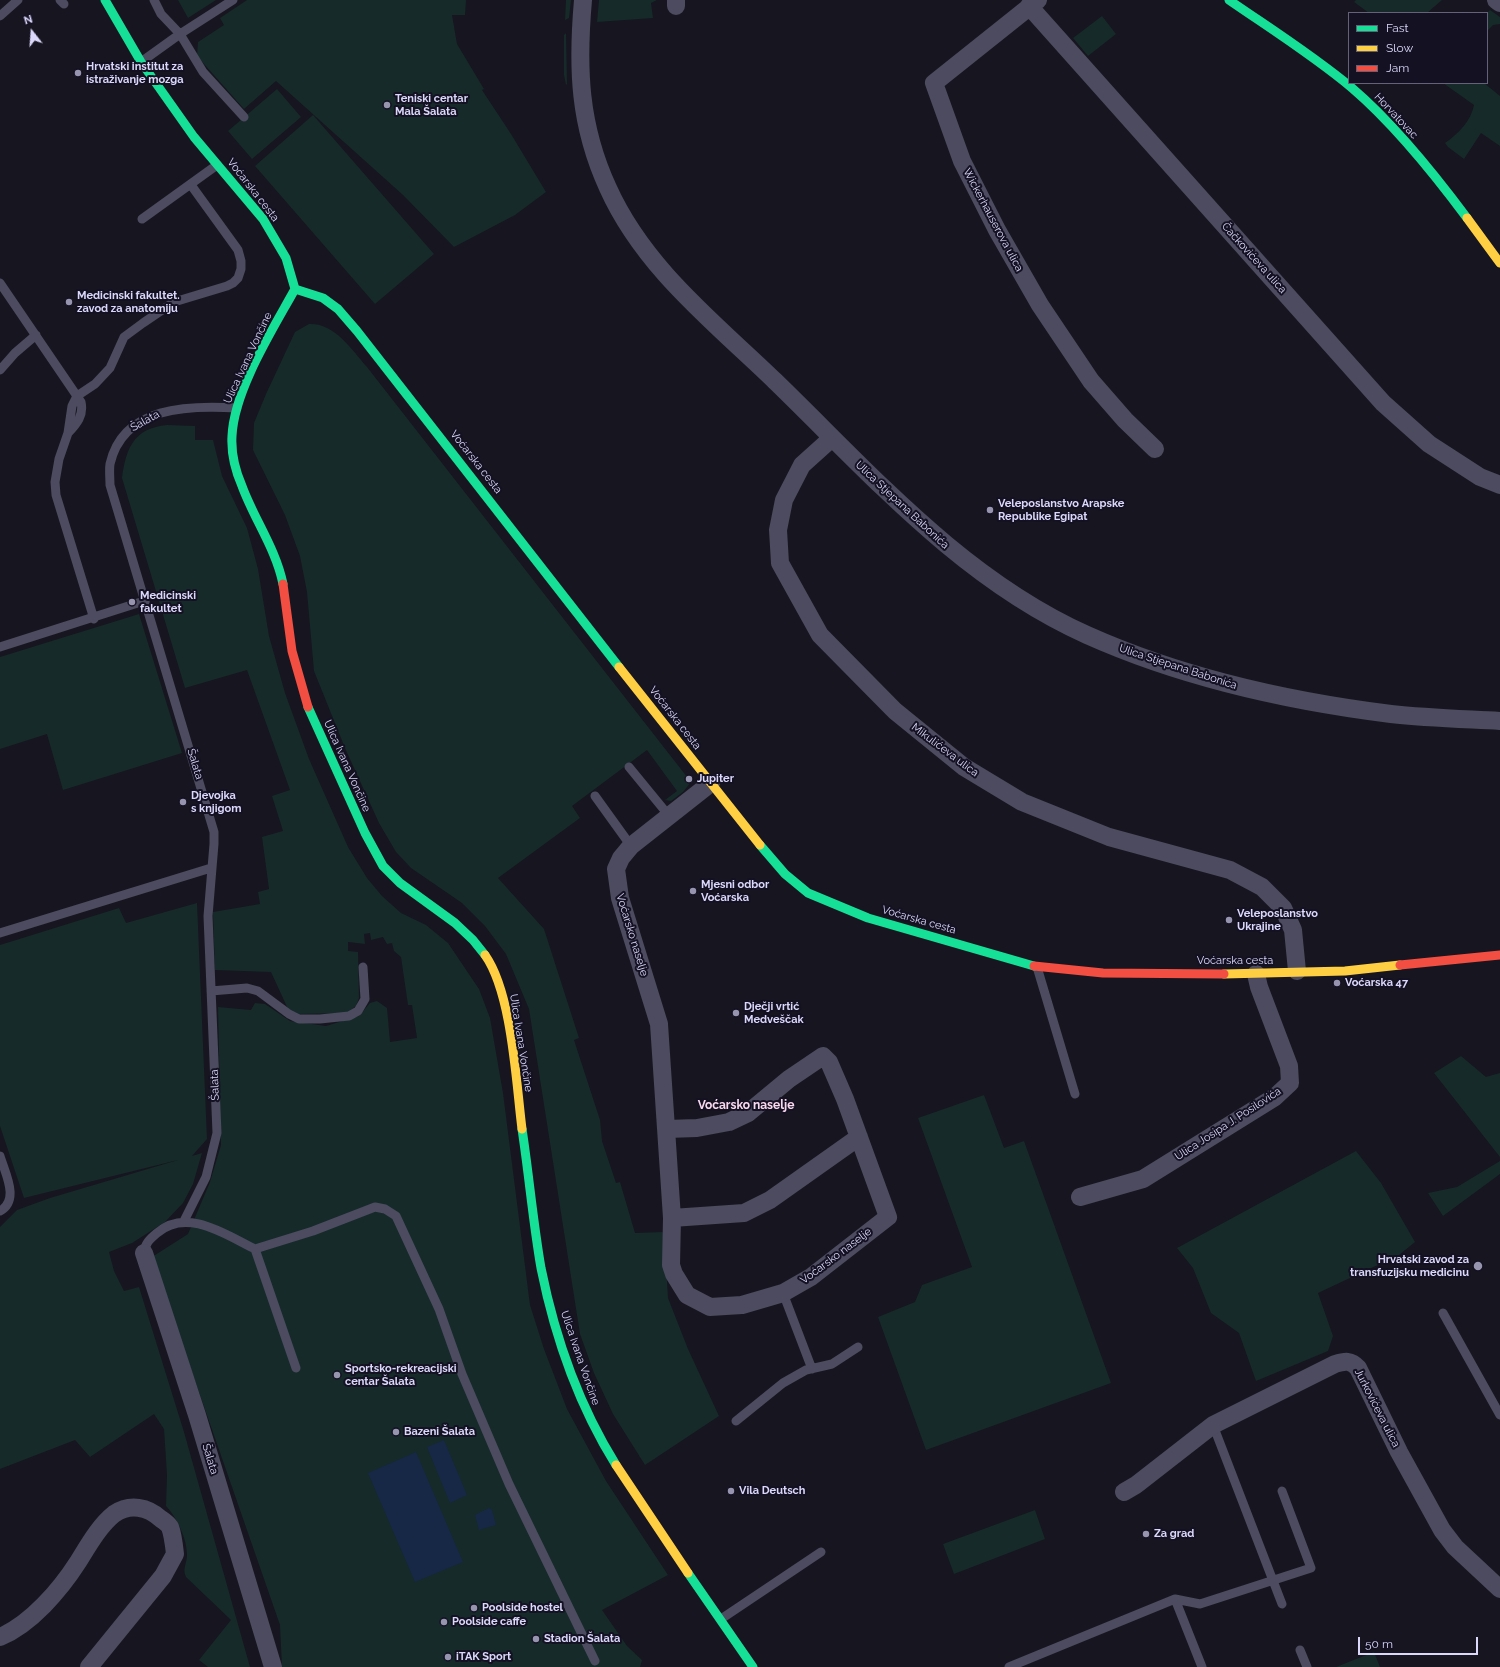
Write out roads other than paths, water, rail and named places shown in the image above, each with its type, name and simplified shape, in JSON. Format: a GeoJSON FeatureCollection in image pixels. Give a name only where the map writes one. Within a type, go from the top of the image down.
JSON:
{"type":"FeatureCollection","features":[{"type":"Feature","properties":{"kind":"street","name":"Voćarska cesta"},"geometry":{"type":"LineString","coordinates":[[104,0],[141,62],[194,137],[263,219],[286,258],[295,289],[324,298],[338,309],[357,331],[768,855],[785,874],[808,893],[868,918],[1038,967],[1103,973],[1256,974],[1297,971],[1345,971],[1500,955]]}},
{"type":"Feature","properties":{"kind":"street","name":"Ulica Stjepana Babonića"},"geometry":{"type":"LineString","coordinates":[[583,0],[579,60],[585,119],[594,156],[609,192],[627,224],[650,258],[703,315],[773,379],[912,516],[950,549],[1011,592],[1054,619],[1093,638],[1174,668],[1257,691],[1392,714],[1500,721]]}},
{"type":"Feature","properties":{"kind":"street","name":"Horvatovac"},"geometry":{"type":"LineString","coordinates":[[1229,0],[1316,60],[1353,88],[1385,120],[1446,189],[1500,263]]}},
{"type":"Feature","properties":{"kind":"street"},"geometry":{"type":"LineString","coordinates":[[1496,0],[1500,3]]}},
{"type":"Feature","properties":{"kind":"street","name":"Wickerhauserova ulica"},"geometry":{"type":"LineString","coordinates":[[1034,3],[934,83],[962,161],[997,230],[1040,305],[1091,381],[1125,420],[1155,449]]}},
{"type":"Feature","properties":{"kind":"street","name":"Čačkovićeva ulica"},"geometry":{"type":"LineString","coordinates":[[1034,3],[1383,403],[1429,444],[1480,477],[1500,485]]}},
{"type":"Feature","properties":{"kind":"street","name":"Ulica Ivana Vončine"},"geometry":{"type":"LineString","coordinates":[[295,289],[262,350],[237,408],[232,438],[238,475],[278,567],[287,606],[291,650],[302,691],[329,756],[362,828],[380,861],[398,881],[461,928],[480,949],[493,968],[503,999],[509,1030],[541,1266],[548,1304],[582,1404],[602,1444],[625,1480],[753,1667]]}},
{"type":"Feature","properties":{"kind":"street","name":"Mikulićeva ulica"},"geometry":{"type":"LineString","coordinates":[[832,438],[802,465],[784,500],[778,530],[780,563],[820,635],[895,711],[964,767],[1022,802],[1109,837],[1230,870],[1262,887],[1283,908],[1293,930],[1297,971]]}},
{"type":"Feature","properties":{"kind":"street","name":"Voćarsko naselje"},"geometry":{"type":"LineString","coordinates":[[668,1129],[696,1128],[729,1122],[748,1113],[789,1079],[823,1056],[829,1062],[859,1137],[888,1217],[811,1277],[782,1293],[742,1305],[710,1307],[687,1295],[674,1274],[671,1265],[672,1218],[668,1129],[660,1024],[620,898],[616,869],[621,858],[631,846],[670,817],[711,783]]}},
{"type":"Feature","properties":{"kind":"street","name":"Ulica Josipa J. Posilovića"},"geometry":{"type":"LineString","coordinates":[[1080,1197],[1143,1178],[1275,1097],[1290,1083],[1289,1066],[1259,987],[1256,974]]}},
{"type":"Feature","properties":{"kind":"street"},"geometry":{"type":"LineString","coordinates":[[672,1218],[744,1213],[770,1200],[859,1137]]}},
{"type":"Feature","properties":{"kind":"street","name":"Šalata"},"geometry":{"type":"LineString","coordinates":[[144,1253],[199,1423],[273,1667]]}},
{"type":"Feature","properties":{"kind":"street","name":"Jurkovićeva ulica"},"geometry":{"type":"LineString","coordinates":[[1124,1492],[1136,1485],[1213,1425],[1335,1364],[1348,1361],[1354,1363],[1363,1378],[1398,1452],[1442,1530],[1459,1551],[1500,1589]]}},
{"type":"Feature","properties":{"kind":"street"},"geometry":{"type":"LineString","coordinates":[[0,1637],[29,1620],[58,1590],[105,1523],[115,1514],[136,1507],[154,1512],[169,1526],[175,1554],[163,1576],[89,1667]]}},
{"type":"Feature","properties":{"kind":"lane"},"geometry":{"type":"LineString","coordinates":[[0,16],[18,0]]}},
{"type":"Feature","properties":{"kind":"lane"},"geometry":{"type":"LineString","coordinates":[[154,0],[161,14],[180,34],[203,72],[244,117]]}},
{"type":"Feature","properties":{"kind":"lane"},"geometry":{"type":"LineString","coordinates":[[141,62],[180,34],[233,0]]}},
{"type":"Feature","properties":{"kind":"lane"},"geometry":{"type":"LineString","coordinates":[[142,219],[217,165]]}},
{"type":"Feature","properties":{"kind":"lane"},"geometry":{"type":"LineString","coordinates":[[94,619],[56,495],[55,482],[59,459],[68,433],[72,406],[77,396],[95,384],[110,368],[124,337],[174,302],[227,286],[238,278],[241,261],[238,250],[190,185]]}},
{"type":"Feature","properties":{"kind":"lane"},"geometry":{"type":"LineString","coordinates":[[0,283],[77,396]]}},
{"type":"Feature","properties":{"kind":"lane"},"geometry":{"type":"LineString","coordinates":[[0,370],[15,353],[36,335]]}},
{"type":"Feature","properties":{"kind":"lane","name":"Šalata"},"geometry":{"type":"LineString","coordinates":[[184,1221],[206,1177],[216,1142],[208,916],[214,844],[212,822],[110,485],[110,465],[114,449],[121,437],[132,426],[157,413],[171,409],[219,407],[237,408]]}},
{"type":"Feature","properties":{"kind":"lane"},"geometry":{"type":"LineString","coordinates":[[0,647],[94,619],[144,601]]}},
{"type":"Feature","properties":{"kind":"lane"},"geometry":{"type":"LineString","coordinates":[[629,767],[670,817]]}},
{"type":"Feature","properties":{"kind":"lane"},"geometry":{"type":"LineString","coordinates":[[595,796],[631,846]]}},
{"type":"Feature","properties":{"kind":"lane"},"geometry":{"type":"LineString","coordinates":[[0,932],[212,868]]}},
{"type":"Feature","properties":{"kind":"lane"},"geometry":{"type":"LineString","coordinates":[[211,992],[247,988],[258,991],[289,1014],[299,1019],[320,1019],[349,1016],[358,1011],[365,999],[364,967]]}},
{"type":"Feature","properties":{"kind":"lane"},"geometry":{"type":"LineString","coordinates":[[1038,967],[1075,1094]]}},
{"type":"Feature","properties":{"kind":"lane"},"geometry":{"type":"LineString","coordinates":[[0,1156],[11,1193],[9,1204],[0,1211]]}},
{"type":"Feature","properties":{"kind":"lane"},"geometry":{"type":"LineString","coordinates":[[144,1253],[147,1242],[159,1231],[169,1224],[184,1221],[213,1229],[255,1248],[313,1231],[375,1207],[385,1209],[396,1216],[439,1309],[462,1374],[509,1484],[594,1661]]}},
{"type":"Feature","properties":{"kind":"lane"},"geometry":{"type":"LineString","coordinates":[[255,1248],[296,1368]]}},
{"type":"Feature","properties":{"kind":"lane"},"geometry":{"type":"LineString","coordinates":[[782,1293],[812,1369]]}},
{"type":"Feature","properties":{"kind":"lane"},"geometry":{"type":"LineString","coordinates":[[1443,1313],[1500,1415]]}},
{"type":"Feature","properties":{"kind":"lane"},"geometry":{"type":"LineString","coordinates":[[736,1421],[782,1383],[799,1373],[832,1364],[858,1347]]}},
{"type":"Feature","properties":{"kind":"lane"},"geometry":{"type":"LineString","coordinates":[[1213,1425],[1282,1604]]}},
{"type":"Feature","properties":{"kind":"lane"},"geometry":{"type":"LineString","coordinates":[[1009,1667],[1175,1599],[1200,1604],[1311,1568],[1282,1492]]}},
{"type":"Feature","properties":{"kind":"lane"},"geometry":{"type":"LineString","coordinates":[[721,1619],[822,1552]]}},
{"type":"Feature","properties":{"kind":"lane"},"geometry":{"type":"LineString","coordinates":[[1175,1599],[1202,1667]]}},
{"type":"Feature","properties":{"kind":"lane"},"geometry":{"type":"LineString","coordinates":[[1300,1650],[1307,1667]]}},
{"type":"Feature","properties":{"kind":"water"},"geometry":{"type":"Polygon","coordinates":[[[444,1440],[467,1495],[450,1503],[427,1447],[444,1440]]]}},
{"type":"Feature","properties":{"kind":"water"},"geometry":{"type":"Polygon","coordinates":[[[416,1452],[463,1562],[415,1582],[368,1473],[416,1452]]]}},
{"type":"Feature","properties":{"kind":"water"},"geometry":{"type":"Polygon","coordinates":[[[489,1508],[492,1510],[496,1525],[479,1530],[475,1515],[489,1508]]]}},
{"type":"Feature","properties":{"kind":"place","name":"Hrvatski institut za istraživanje mozga"},"geometry":{"type":"Point","coordinates":[78,73]}},
{"type":"Feature","properties":{"kind":"place","name":"Teniski centar Mala Šalata"},"geometry":{"type":"Point","coordinates":[387,105]}},
{"type":"Feature","properties":{"kind":"place","name":"Medicinski fakultet. zavod za anatomiju"},"geometry":{"type":"Point","coordinates":[69,302]}},
{"type":"Feature","properties":{"kind":"place","name":"Veleposlanstvo Arapske Republike Egipat"},"geometry":{"type":"Point","coordinates":[990,510]}},
{"type":"Feature","properties":{"kind":"place","name":"Medicinski fakultet"},"geometry":{"type":"Point","coordinates":[132,602]}},
{"type":"Feature","properties":{"kind":"place","name":"Jupiter"},"geometry":{"type":"Point","coordinates":[689,779]}},
{"type":"Feature","properties":{"kind":"place","name":"Djevojka s knjigom"},"geometry":{"type":"Point","coordinates":[183,802]}},
{"type":"Feature","properties":{"kind":"place","name":"Mjesni odbor Voćarska"},"geometry":{"type":"Point","coordinates":[693,891]}},
{"type":"Feature","properties":{"kind":"place","name":"Veleposlanstvo Ukrajine"},"geometry":{"type":"Point","coordinates":[1229,920]}},
{"type":"Feature","properties":{"kind":"place","name":"Voćarska 47"},"geometry":{"type":"Point","coordinates":[1337,983]}},
{"type":"Feature","properties":{"kind":"place","name":"Dječji vrtić Medveščak"},"geometry":{"type":"Point","coordinates":[736,1013]}},
{"type":"Feature","properties":{"kind":"place","name":"Hrvatski zavod za transfuzijsku medicinu"},"geometry":{"type":"Point","coordinates":[1478,1266]}},
{"type":"Feature","properties":{"kind":"place","name":"Sportsko-rekreacijski centar Šalata"},"geometry":{"type":"Point","coordinates":[337,1375]}},
{"type":"Feature","properties":{"kind":"place","name":"Bazeni Šalata"},"geometry":{"type":"Point","coordinates":[396,1432]}},
{"type":"Feature","properties":{"kind":"place","name":"Vila Deutsch"},"geometry":{"type":"Point","coordinates":[731,1491]}},
{"type":"Feature","properties":{"kind":"place","name":"Za grad"},"geometry":{"type":"Point","coordinates":[1146,1534]}},
{"type":"Feature","properties":{"kind":"place","name":"Poolside hostel"},"geometry":{"type":"Point","coordinates":[474,1608]}},
{"type":"Feature","properties":{"kind":"place","name":"Poolside caffe"},"geometry":{"type":"Point","coordinates":[444,1622]}},
{"type":"Feature","properties":{"kind":"place","name":"Stadion Šalata"},"geometry":{"type":"Point","coordinates":[536,1639]}},
{"type":"Feature","properties":{"kind":"place","name":"iTAK Sport"},"geometry":{"type":"Point","coordinates":[448,1657]}},
{"type":"Feature","properties":{"kind":"district","name":"Voćarsko naselje"},"geometry":{"type":"Point","coordinates":[746,1105]}}]}
